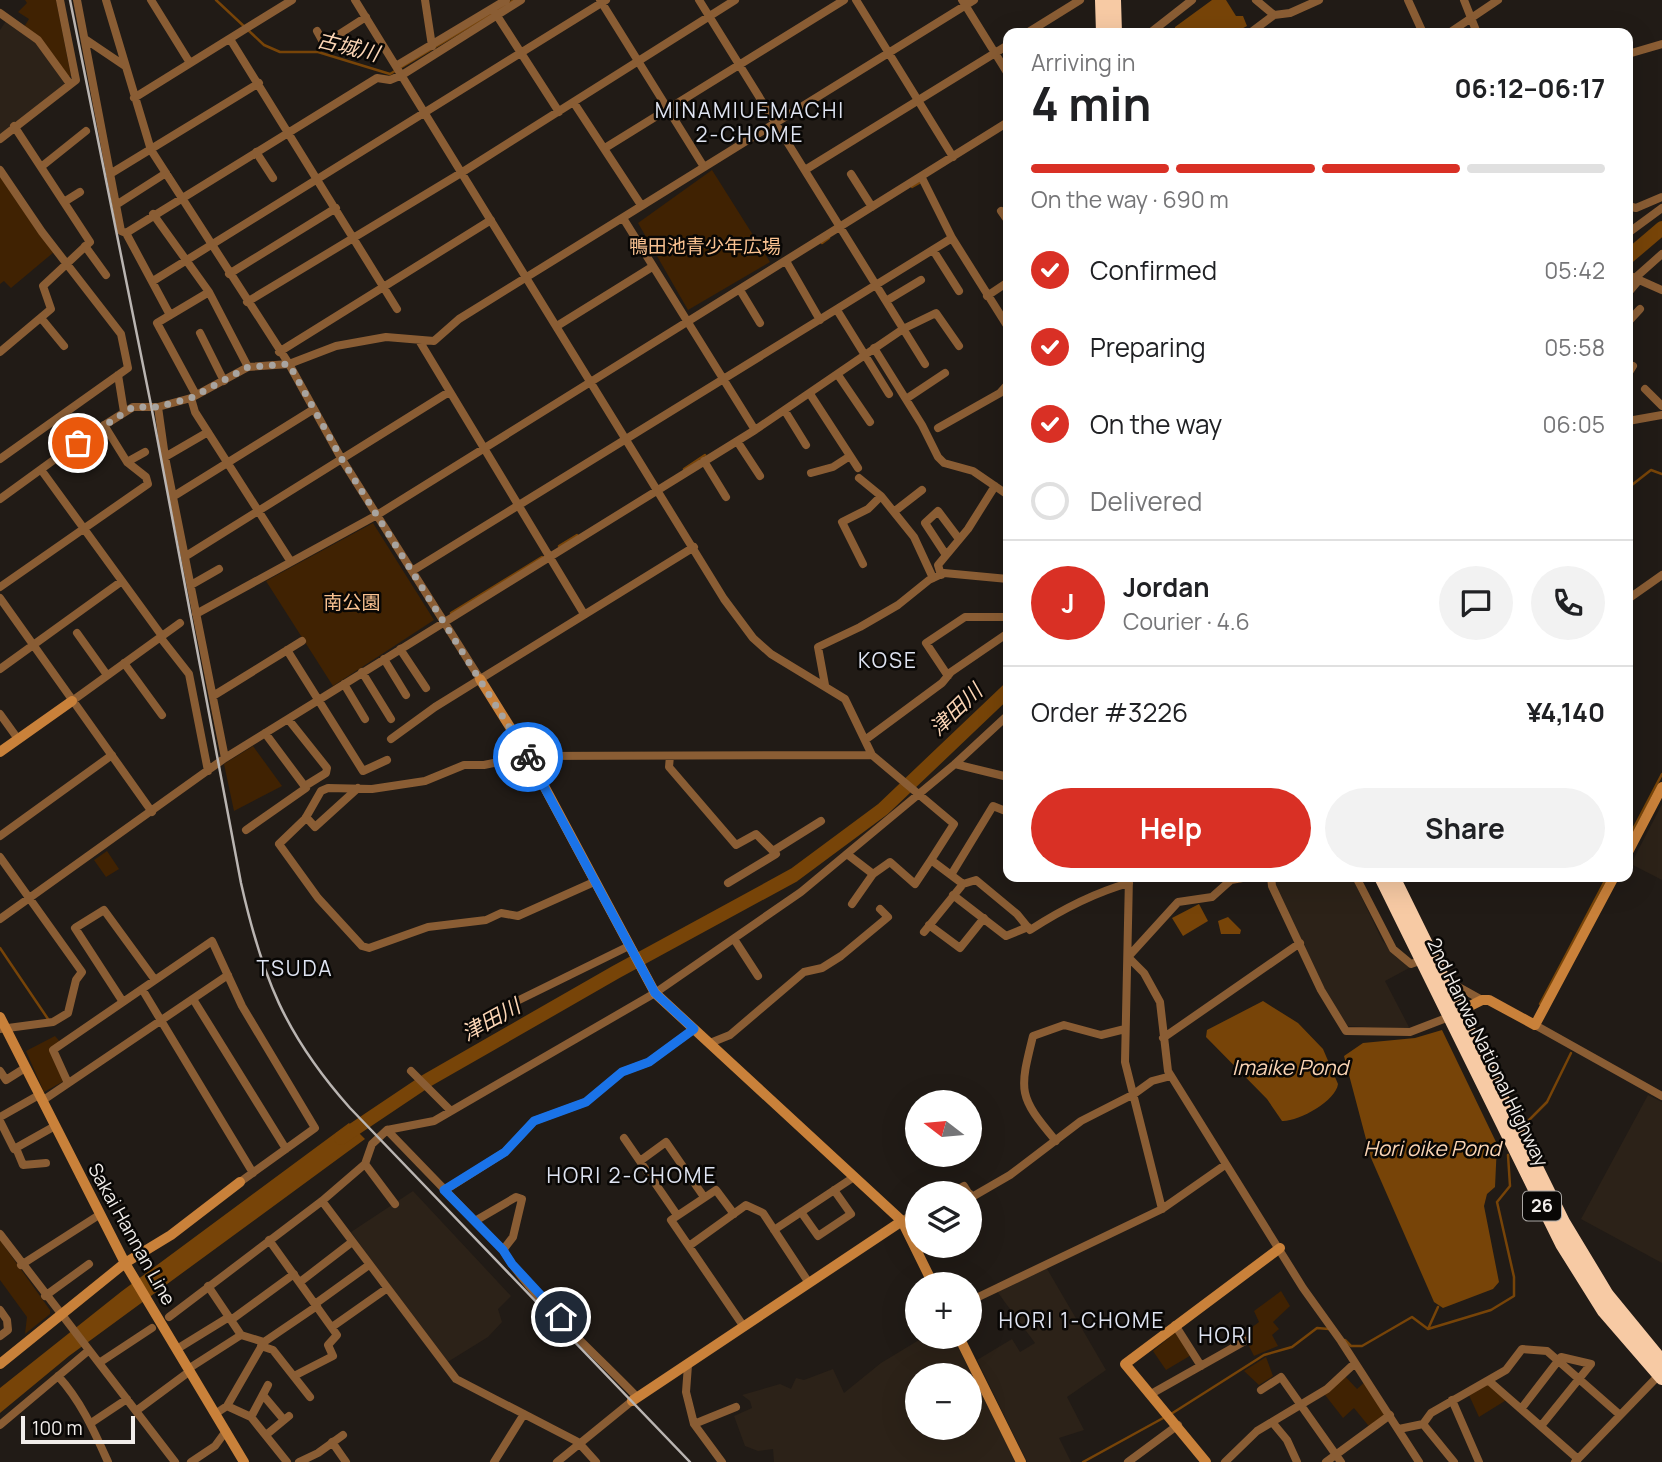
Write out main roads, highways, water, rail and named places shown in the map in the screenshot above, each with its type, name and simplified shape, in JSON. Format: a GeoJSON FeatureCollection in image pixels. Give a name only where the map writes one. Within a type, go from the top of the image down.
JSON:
{"type":"FeatureCollection","features":[{"type":"Feature","properties":{"kind":"highway"},"geometry":{"type":"LineString","coordinates":[[1102,0],[1103,28]]}},
{"type":"Feature","properties":{"kind":"highway"},"geometry":{"type":"LineString","coordinates":[[1114,0],[1115,28]]}},
{"type":"Feature","properties":{"kind":"highway","name":"2nd Hanwa National Highway"},"geometry":{"type":"LineString","coordinates":[[1384,882],[1427,958]]}},
{"type":"Feature","properties":{"kind":"highway","name":"2nd Hanwa National Highway"},"geometry":{"type":"LineString","coordinates":[[1395,882],[1427,958],[1568,1256],[1604,1311],[1661,1372]]}},
{"type":"Feature","properties":{"kind":"water"},"geometry":{"type":"Polygon","coordinates":[[[1212,0],[1226,0],[1236,16],[1243,16],[1247,26],[1243,28],[1175,27],[1212,0]]]}},
{"type":"Feature","properties":{"kind":"water"},"geometry":{"type":"Polygon","coordinates":[[[1199,904],[1208,921],[1183,936],[1172,918],[1199,904]]]}},
{"type":"Feature","properties":{"kind":"water"},"geometry":{"type":"Polygon","coordinates":[[[1228,917],[1241,930],[1240,934],[1221,934],[1218,921],[1228,917]]]}},
{"type":"Feature","properties":{"kind":"water","name":"Imaike Pond"},"geometry":{"type":"Polygon","coordinates":[[[1263,1001],[1298,1023],[1323,1049],[1338,1084],[1336,1091],[1324,1103],[1297,1118],[1282,1121],[1267,1099],[1206,1037],[1207,1030],[1263,1001]]]}},
{"type":"Feature","properties":{"kind":"water","name":"Hori oike Pond"},"geometry":{"type":"Polygon","coordinates":[[[1442,1030],[1497,1144],[1495,1187],[1487,1194],[1484,1206],[1499,1282],[1493,1289],[1443,1308],[1434,1302],[1371,1158],[1344,1056],[1363,1043],[1415,1038],[1442,1030]]]}},
{"type":"Feature","properties":{"kind":"water"},"geometry":{"type":"Polygon","coordinates":[[[349,1123],[365,1139],[69,1356],[0,1413],[0,1388],[122,1291],[349,1123]]]}},
{"type":"Feature","properties":{"kind":"waterway","name":"古城川"},"geometry":{"type":"LineString","coordinates":[[216,0],[264,45],[280,52],[318,52],[390,74],[514,0]]}},
{"type":"Feature","properties":{"kind":"waterway"},"geometry":{"type":"LineString","coordinates":[[912,187],[921,182]]}},
{"type":"Feature","properties":{"kind":"waterway","name":"津田川"},"geometry":{"type":"LineString","coordinates":[[1633,253],[1662,228]]}},
{"type":"Feature","properties":{"kind":"waterway"},"geometry":{"type":"LineString","coordinates":[[822,243],[829,238]]}},
{"type":"Feature","properties":{"kind":"waterway"},"geometry":{"type":"LineString","coordinates":[[684,469],[705,455]]}},
{"type":"Feature","properties":{"kind":"waterway"},"geometry":{"type":"LineString","coordinates":[[1633,484],[1651,470],[1662,474]]}},
{"type":"Feature","properties":{"kind":"waterway"},"geometry":{"type":"LineString","coordinates":[[559,546],[577,535]]}},
{"type":"Feature","properties":{"kind":"waterway"},"geometry":{"type":"LineString","coordinates":[[451,613],[542,557]]}},
{"type":"Feature","properties":{"kind":"waterway","name":"津田川"},"geometry":{"type":"LineString","coordinates":[[341,1138],[426,1081],[616,972],[794,875],[883,809],[1003,695]]}},
{"type":"Feature","properties":{"kind":"waterway"},"geometry":{"type":"LineString","coordinates":[[1633,829],[1662,774]]}},
{"type":"Feature","properties":{"kind":"waterway"},"geometry":{"type":"LineString","coordinates":[[1540,1004],[1604,882]]}},
{"type":"Feature","properties":{"kind":"waterway"},"geometry":{"type":"LineString","coordinates":[[0,948],[48,1019]]}},
{"type":"Feature","properties":{"kind":"waterway"},"geometry":{"type":"LineString","coordinates":[[1524,1125],[1547,1102],[1571,1053]]}},
{"type":"Feature","properties":{"kind":"waterway"},"geometry":{"type":"LineString","coordinates":[[1428,1329],[1491,1310],[1514,1296],[1514,1277],[1497,1202],[1510,1186],[1508,1155]]}},
{"type":"Feature","properties":{"kind":"waterway"},"geometry":{"type":"LineString","coordinates":[[1345,1340],[1351,1346],[1362,1346],[1412,1317],[1428,1329],[1438,1307]]}},
{"type":"Feature","properties":{"kind":"waterway"},"geometry":{"type":"LineString","coordinates":[[1171,1414],[1264,1355],[1292,1347],[1317,1328],[1329,1329]]}},
{"type":"Feature","properties":{"kind":"waterway"},"geometry":{"type":"LineString","coordinates":[[1083,1462],[1165,1417]]}},
{"type":"Feature","properties":{"kind":"railway"},"geometry":{"type":"LineString","coordinates":[[70,0],[151,405],[241,883],[258,948],[279,1003],[308,1055],[350,1108],[690,1462]]}},
{"type":"Feature","properties":{"kind":"district","name":"MINAMIUEMACHI 2-CHOME"},"geometry":{"type":"Point","coordinates":[750,123]}},
{"type":"Feature","properties":{"kind":"district","name":"KOSE"},"geometry":{"type":"Point","coordinates":[888,661]}},
{"type":"Feature","properties":{"kind":"district","name":"TSUDA"},"geometry":{"type":"Point","coordinates":[295,969]}},
{"type":"Feature","properties":{"kind":"district","name":"HORI 2-CHOME"},"geometry":{"type":"Point","coordinates":[632,1176]}},
{"type":"Feature","properties":{"kind":"district","name":"HORI 1-CHOME"},"geometry":{"type":"Point","coordinates":[1082,1321]}},
{"type":"Feature","properties":{"kind":"district","name":"HORI"},"geometry":{"type":"Point","coordinates":[1226,1336]}},
{"type":"Feature","properties":{"kind":"park label","name":"鴨田池青少年広場"},"geometry":{"type":"Point","coordinates":[705,246]}},
{"type":"Feature","properties":{"kind":"park label","name":"南公園"},"geometry":{"type":"Point","coordinates":[352,602]}}]}
